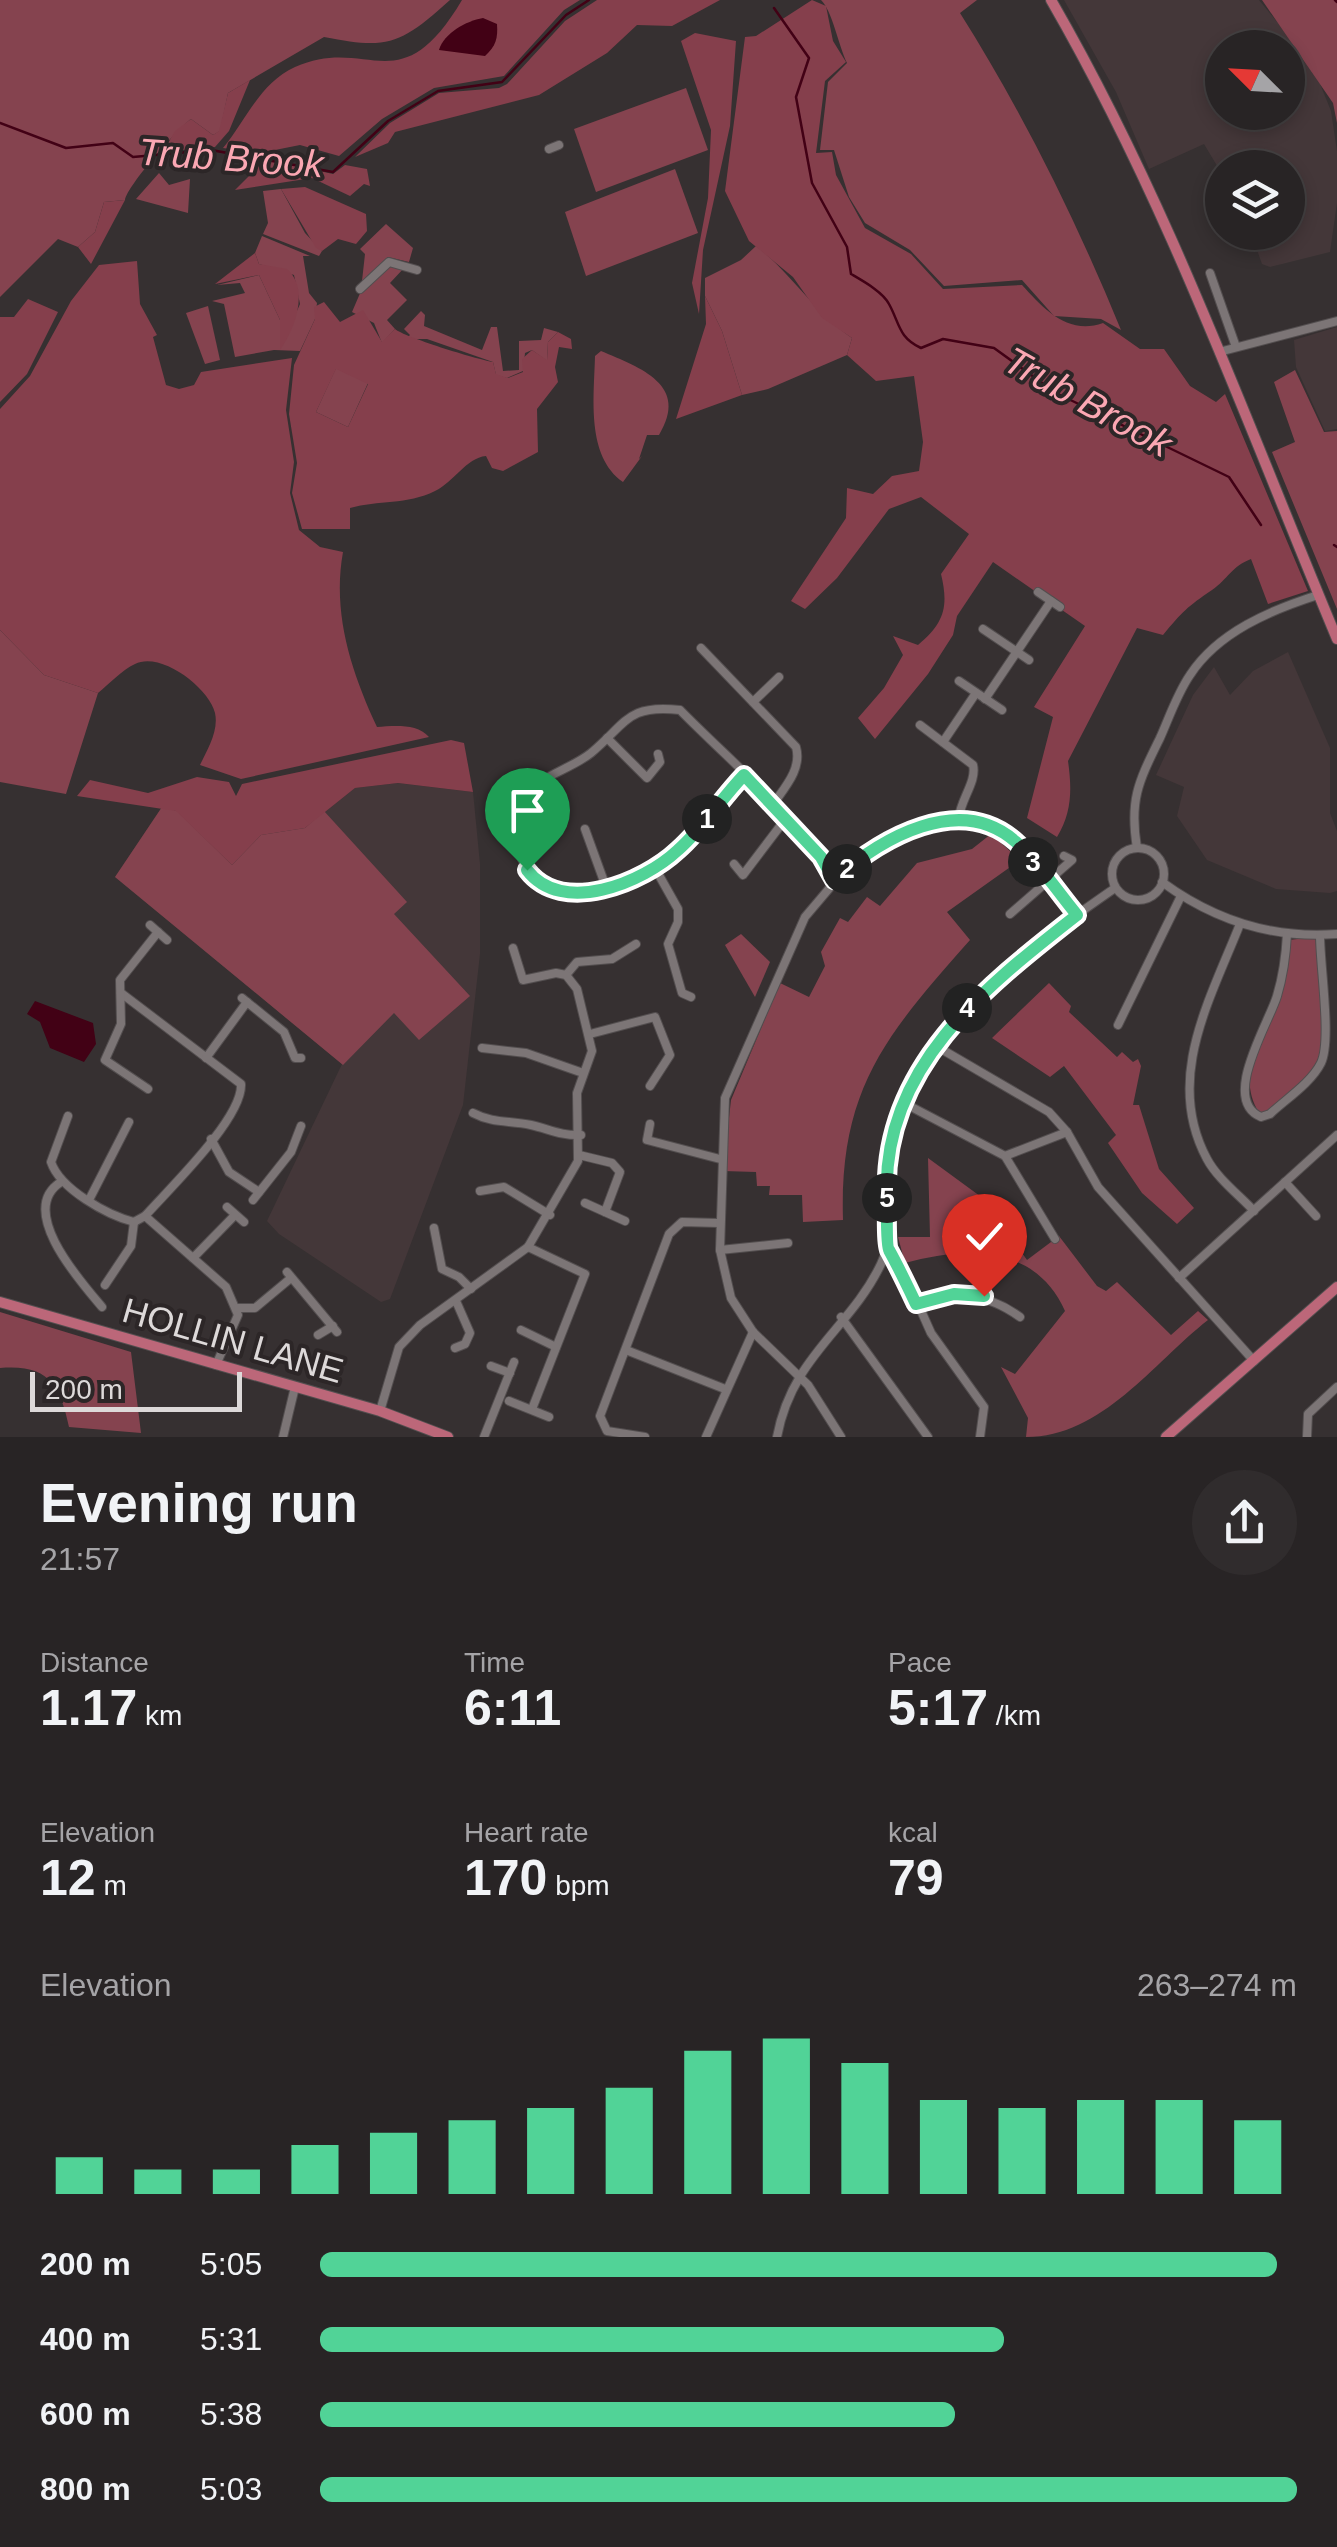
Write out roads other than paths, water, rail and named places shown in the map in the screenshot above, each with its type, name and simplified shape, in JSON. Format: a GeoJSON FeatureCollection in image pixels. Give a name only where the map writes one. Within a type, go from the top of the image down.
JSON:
{"type":"FeatureCollection","features":[{"type":"Feature","properties":{"kind":"main road"},"geometry":{"type":"LineString","coordinates":[[1052,0],[1119,126],[1337,639]]}},
{"type":"Feature","properties":{"kind":"main road"},"geometry":{"type":"LineString","coordinates":[[1166,1437],[1337,1287]]}},
{"type":"Feature","properties":{"kind":"main road","name":"HOLLIN LANE"},"geometry":{"type":"LineString","coordinates":[[0,1302],[380,1411],[448,1437]]}},
{"type":"Feature","properties":{"kind":"street"},"geometry":{"type":"LineString","coordinates":[[549,149],[559,145]]}},
{"type":"Feature","properties":{"kind":"street"},"geometry":{"type":"LineString","coordinates":[[360,290],[386,263],[397,262],[417,270]]}},
{"type":"Feature","properties":{"kind":"street"},"geometry":{"type":"LineString","coordinates":[[1210,273],[1236,346]]}},
{"type":"Feature","properties":{"kind":"street"},"geometry":{"type":"LineString","coordinates":[[1218,352],[1337,321]]}},
{"type":"Feature","properties":{"kind":"street"},"geometry":{"type":"LineString","coordinates":[[1038,592],[1060,607]]}},
{"type":"Feature","properties":{"kind":"street"},"geometry":{"type":"LineString","coordinates":[[1137,848],[1132,813],[1136,787],[1190,674],[1232,633],[1280,607],[1318,595]]}},
{"type":"Feature","properties":{"kind":"street"},"geometry":{"type":"LineString","coordinates":[[943,742],[1017,652],[1051,601]]}},
{"type":"Feature","properties":{"kind":"street"},"geometry":{"type":"LineString","coordinates":[[983,629],[1029,660]]}},
{"type":"Feature","properties":{"kind":"street"},"geometry":{"type":"LineString","coordinates":[[701,648],[796,747],[799,758],[774,803]]}},
{"type":"Feature","properties":{"kind":"street"},"geometry":{"type":"LineString","coordinates":[[753,702],[778,677]]}},
{"type":"Feature","properties":{"kind":"street"},"geometry":{"type":"LineString","coordinates":[[959,681],[1002,710]]}},
{"type":"Feature","properties":{"kind":"street"},"geometry":{"type":"LineString","coordinates":[[744,775],[677,852],[655,868],[606,887],[566,894],[529,878],[516,836],[520,802],[530,788],[580,762],[629,714],[646,708],[680,710],[787,817],[834,880]]}},
{"type":"Feature","properties":{"kind":"street"},"geometry":{"type":"LineString","coordinates":[[920,725],[970,760],[975,770],[962,797],[960,817]]}},
{"type":"Feature","properties":{"kind":"street"},"geometry":{"type":"LineString","coordinates":[[607,738],[647,778],[660,762],[658,754]]}},
{"type":"Feature","properties":{"kind":"street"},"geometry":{"type":"LineString","coordinates":[[734,864],[743,875],[787,817]]}},
{"type":"Feature","properties":{"kind":"street"},"geometry":{"type":"LineString","coordinates":[[841,1437],[799,1375],[753,1332],[732,1298],[718,1223],[725,1098],[805,917],[834,880],[914,830],[960,817],[996,828],[1016,842],[1077,915]]}},
{"type":"Feature","properties":{"kind":"street"},"geometry":{"type":"LineString","coordinates":[[585,829],[606,887]]}},
{"type":"Feature","properties":{"kind":"street"},"geometry":{"type":"LineString","coordinates":[[1137,848],[1159,859],[1162,882],[1152,896],[1136,900],[1115,888],[1113,865],[1122,852],[1137,848]]}},
{"type":"Feature","properties":{"kind":"street"},"geometry":{"type":"LineString","coordinates":[[1010,914],[1072,860],[1064,856]]}},
{"type":"Feature","properties":{"kind":"street"},"geometry":{"type":"LineString","coordinates":[[655,868],[678,909],[668,955],[682,992],[691,997]]}},
{"type":"Feature","properties":{"kind":"street"},"geometry":{"type":"LineString","coordinates":[[1162,882],[1181,896],[1240,924],[1288,934],[1337,934]]}},
{"type":"Feature","properties":{"kind":"street"},"geometry":{"type":"LineString","coordinates":[[777,1437],[782,1410],[799,1375],[872,1280],[887,1250],[888,1152],[902,1102],[936,1046],[1005,972],[1115,888]]}},
{"type":"Feature","properties":{"kind":"street"},"geometry":{"type":"LineString","coordinates":[[1118,1025],[1181,896]]}},
{"type":"Feature","properties":{"kind":"street"},"geometry":{"type":"LineString","coordinates":[[1240,924],[1189,1057],[1188,1090],[1208,1161],[1254,1211]]}},
{"type":"Feature","properties":{"kind":"street"},"geometry":{"type":"LineString","coordinates":[[150,925],[167,940]]}},
{"type":"Feature","properties":{"kind":"street"},"geometry":{"type":"LineString","coordinates":[[148,1089],[105,1060],[121,1024],[120,980],[158,932]]}},
{"type":"Feature","properties":{"kind":"street"},"geometry":{"type":"LineString","coordinates":[[1288,934],[1277,997],[1249,1060],[1246,1095],[1252,1111],[1262,1117],[1270,1114],[1321,1063],[1327,1030],[1321,1001],[1320,936]]}},
{"type":"Feature","properties":{"kind":"street"},"geometry":{"type":"LineString","coordinates":[[566,976],[577,962],[612,959],[632,947],[636,958]]}},
{"type":"Feature","properties":{"kind":"street"},"geometry":{"type":"LineString","coordinates":[[380,1411],[399,1347],[420,1325],[528,1247],[550,1215],[579,1155],[578,1093],[592,1052],[577,989],[566,976],[556,973],[523,980],[514,948]]}},
{"type":"Feature","properties":{"kind":"street"},"geometry":{"type":"LineString","coordinates":[[121,993],[240,1084],[242,1097],[212,1139],[146,1216],[134,1222]]}},
{"type":"Feature","properties":{"kind":"street"},"geometry":{"type":"LineString","coordinates":[[206,1058],[244,1000],[284,1032],[295,1058],[300,1058]]}},
{"type":"Feature","properties":{"kind":"street"},"geometry":{"type":"LineString","coordinates":[[590,1034],[654,1013],[670,1055],[661,1078],[650,1086]]}},
{"type":"Feature","properties":{"kind":"street"},"geometry":{"type":"LineString","coordinates":[[291,1045],[304,1038]]}},
{"type":"Feature","properties":{"kind":"street"},"geometry":{"type":"LineString","coordinates":[[936,1046],[1049,1112],[1067,1132],[1098,1186],[1254,1360]]}},
{"type":"Feature","properties":{"kind":"street"},"geometry":{"type":"LineString","coordinates":[[482,1048],[496,1054],[526,1053],[583,1074]]}},
{"type":"Feature","properties":{"kind":"street"},"geometry":{"type":"LineString","coordinates":[[902,1102],[1005,1156],[1055,1239]]}},
{"type":"Feature","properties":{"kind":"street"},"geometry":{"type":"LineString","coordinates":[[473,1113],[482,1121],[501,1125],[528,1124],[562,1136],[580,1135]]}},
{"type":"Feature","properties":{"kind":"street"},"geometry":{"type":"LineString","coordinates":[[68,1116],[58,1133],[51,1162],[61,1182],[134,1222]]}},
{"type":"Feature","properties":{"kind":"street"},"geometry":{"type":"LineString","coordinates":[[90,1198],[130,1122]]}},
{"type":"Feature","properties":{"kind":"street"},"geometry":{"type":"LineString","coordinates":[[650,1124],[646,1145],[720,1159]]}},
{"type":"Feature","properties":{"kind":"street"},"geometry":{"type":"LineString","coordinates":[[212,1139],[230,1172],[256,1196],[291,1152],[301,1126]]}},
{"type":"Feature","properties":{"kind":"street"},"geometry":{"type":"LineString","coordinates":[[1005,1156],[1067,1132]]}},
{"type":"Feature","properties":{"kind":"street"},"geometry":{"type":"LineString","coordinates":[[1179,1278],[1337,1135]]}},
{"type":"Feature","properties":{"kind":"street"},"geometry":{"type":"LineString","coordinates":[[579,1155],[612,1163],[620,1172],[605,1212]]}},
{"type":"Feature","properties":{"kind":"street"},"geometry":{"type":"LineString","coordinates":[[484,1178],[484,1190],[504,1188],[550,1215]]}},
{"type":"Feature","properties":{"kind":"street"},"geometry":{"type":"LineString","coordinates":[[61,1182],[53,1187],[45,1210],[53,1240],[102,1307]]}},
{"type":"Feature","properties":{"kind":"street"},"geometry":{"type":"LineString","coordinates":[[1285,1182],[1316,1216]]}},
{"type":"Feature","properties":{"kind":"street"},"geometry":{"type":"LineString","coordinates":[[585,1202],[625,1222]]}},
{"type":"Feature","properties":{"kind":"street"},"geometry":{"type":"LineString","coordinates":[[227,1207],[244,1222]]}},
{"type":"Feature","properties":{"kind":"street"},"geometry":{"type":"LineString","coordinates":[[192,1258],[235,1215]]}},
{"type":"Feature","properties":{"kind":"street"},"geometry":{"type":"LineString","coordinates":[[146,1216],[226,1286],[238,1308],[216,1365]]}},
{"type":"Feature","properties":{"kind":"street"},"geometry":{"type":"LineString","coordinates":[[105,1285],[132,1246],[134,1222]]}},
{"type":"Feature","properties":{"kind":"street"},"geometry":{"type":"LineString","coordinates":[[645,1437],[606,1432],[600,1416],[669,1234],[682,1222],[718,1223]]}},
{"type":"Feature","properties":{"kind":"street"},"geometry":{"type":"LineString","coordinates":[[448,1230],[435,1231],[442,1269],[459,1277],[470,1289]]}},
{"type":"Feature","properties":{"kind":"street"},"geometry":{"type":"LineString","coordinates":[[720,1250],[788,1242]]}},
{"type":"Feature","properties":{"kind":"street"},"geometry":{"type":"LineString","coordinates":[[528,1247],[585,1274],[532,1410]]}},
{"type":"Feature","properties":{"kind":"street"},"geometry":{"type":"LineString","coordinates":[[887,1250],[902,1268],[916,1304],[984,1407],[980,1437]]}},
{"type":"Feature","properties":{"kind":"street"},"geometry":{"type":"LineString","coordinates":[[238,1308],[255,1308],[289,1275],[335,1329],[318,1335]]}},
{"type":"Feature","properties":{"kind":"street"},"geometry":{"type":"LineString","coordinates":[[916,1304],[954,1294],[984,1296],[1020,1316]]}},
{"type":"Feature","properties":{"kind":"street"},"geometry":{"type":"LineString","coordinates":[[455,1348],[465,1344],[470,1333],[456,1300]]}},
{"type":"Feature","properties":{"kind":"street"},"geometry":{"type":"LineString","coordinates":[[841,1317],[928,1437]]}},
{"type":"Feature","properties":{"kind":"street"},"geometry":{"type":"LineString","coordinates":[[528,1330],[556,1346]]}},
{"type":"Feature","properties":{"kind":"street"},"geometry":{"type":"LineString","coordinates":[[706,1437],[753,1332]]}},
{"type":"Feature","properties":{"kind":"street"},"geometry":{"type":"LineString","coordinates":[[626,1350],[725,1389]]}},
{"type":"Feature","properties":{"kind":"street"},"geometry":{"type":"LineString","coordinates":[[484,1437],[514,1362]]}},
{"type":"Feature","properties":{"kind":"street"},"geometry":{"type":"LineString","coordinates":[[491,1366],[510,1373]]}},
{"type":"Feature","properties":{"kind":"street"},"geometry":{"type":"LineString","coordinates":[[283,1437],[296,1387]]}},
{"type":"Feature","properties":{"kind":"street"},"geometry":{"type":"LineString","coordinates":[[1307,1437],[1308,1414],[1337,1387]]}},
{"type":"Feature","properties":{"kind":"street"},"geometry":{"type":"LineString","coordinates":[[509,1401],[549,1417]]}},
{"type":"Feature","properties":{"kind":"waterway","name":"Trub Brook"},"geometry":{"type":"LineString","coordinates":[[0,123],[66,148],[113,143],[133,157],[211,150],[333,172],[388,121],[438,91],[502,82],[566,15],[589,0]]}},
{"type":"Feature","properties":{"kind":"waterway","name":"Trub Brook"},"geometry":{"type":"LineString","coordinates":[[774,8],[809,58],[796,97],[812,183],[847,247],[851,274],[886,300],[908,339],[921,348],[943,339],[994,348],[1056,393],[1229,477],[1261,525]]}}]}
